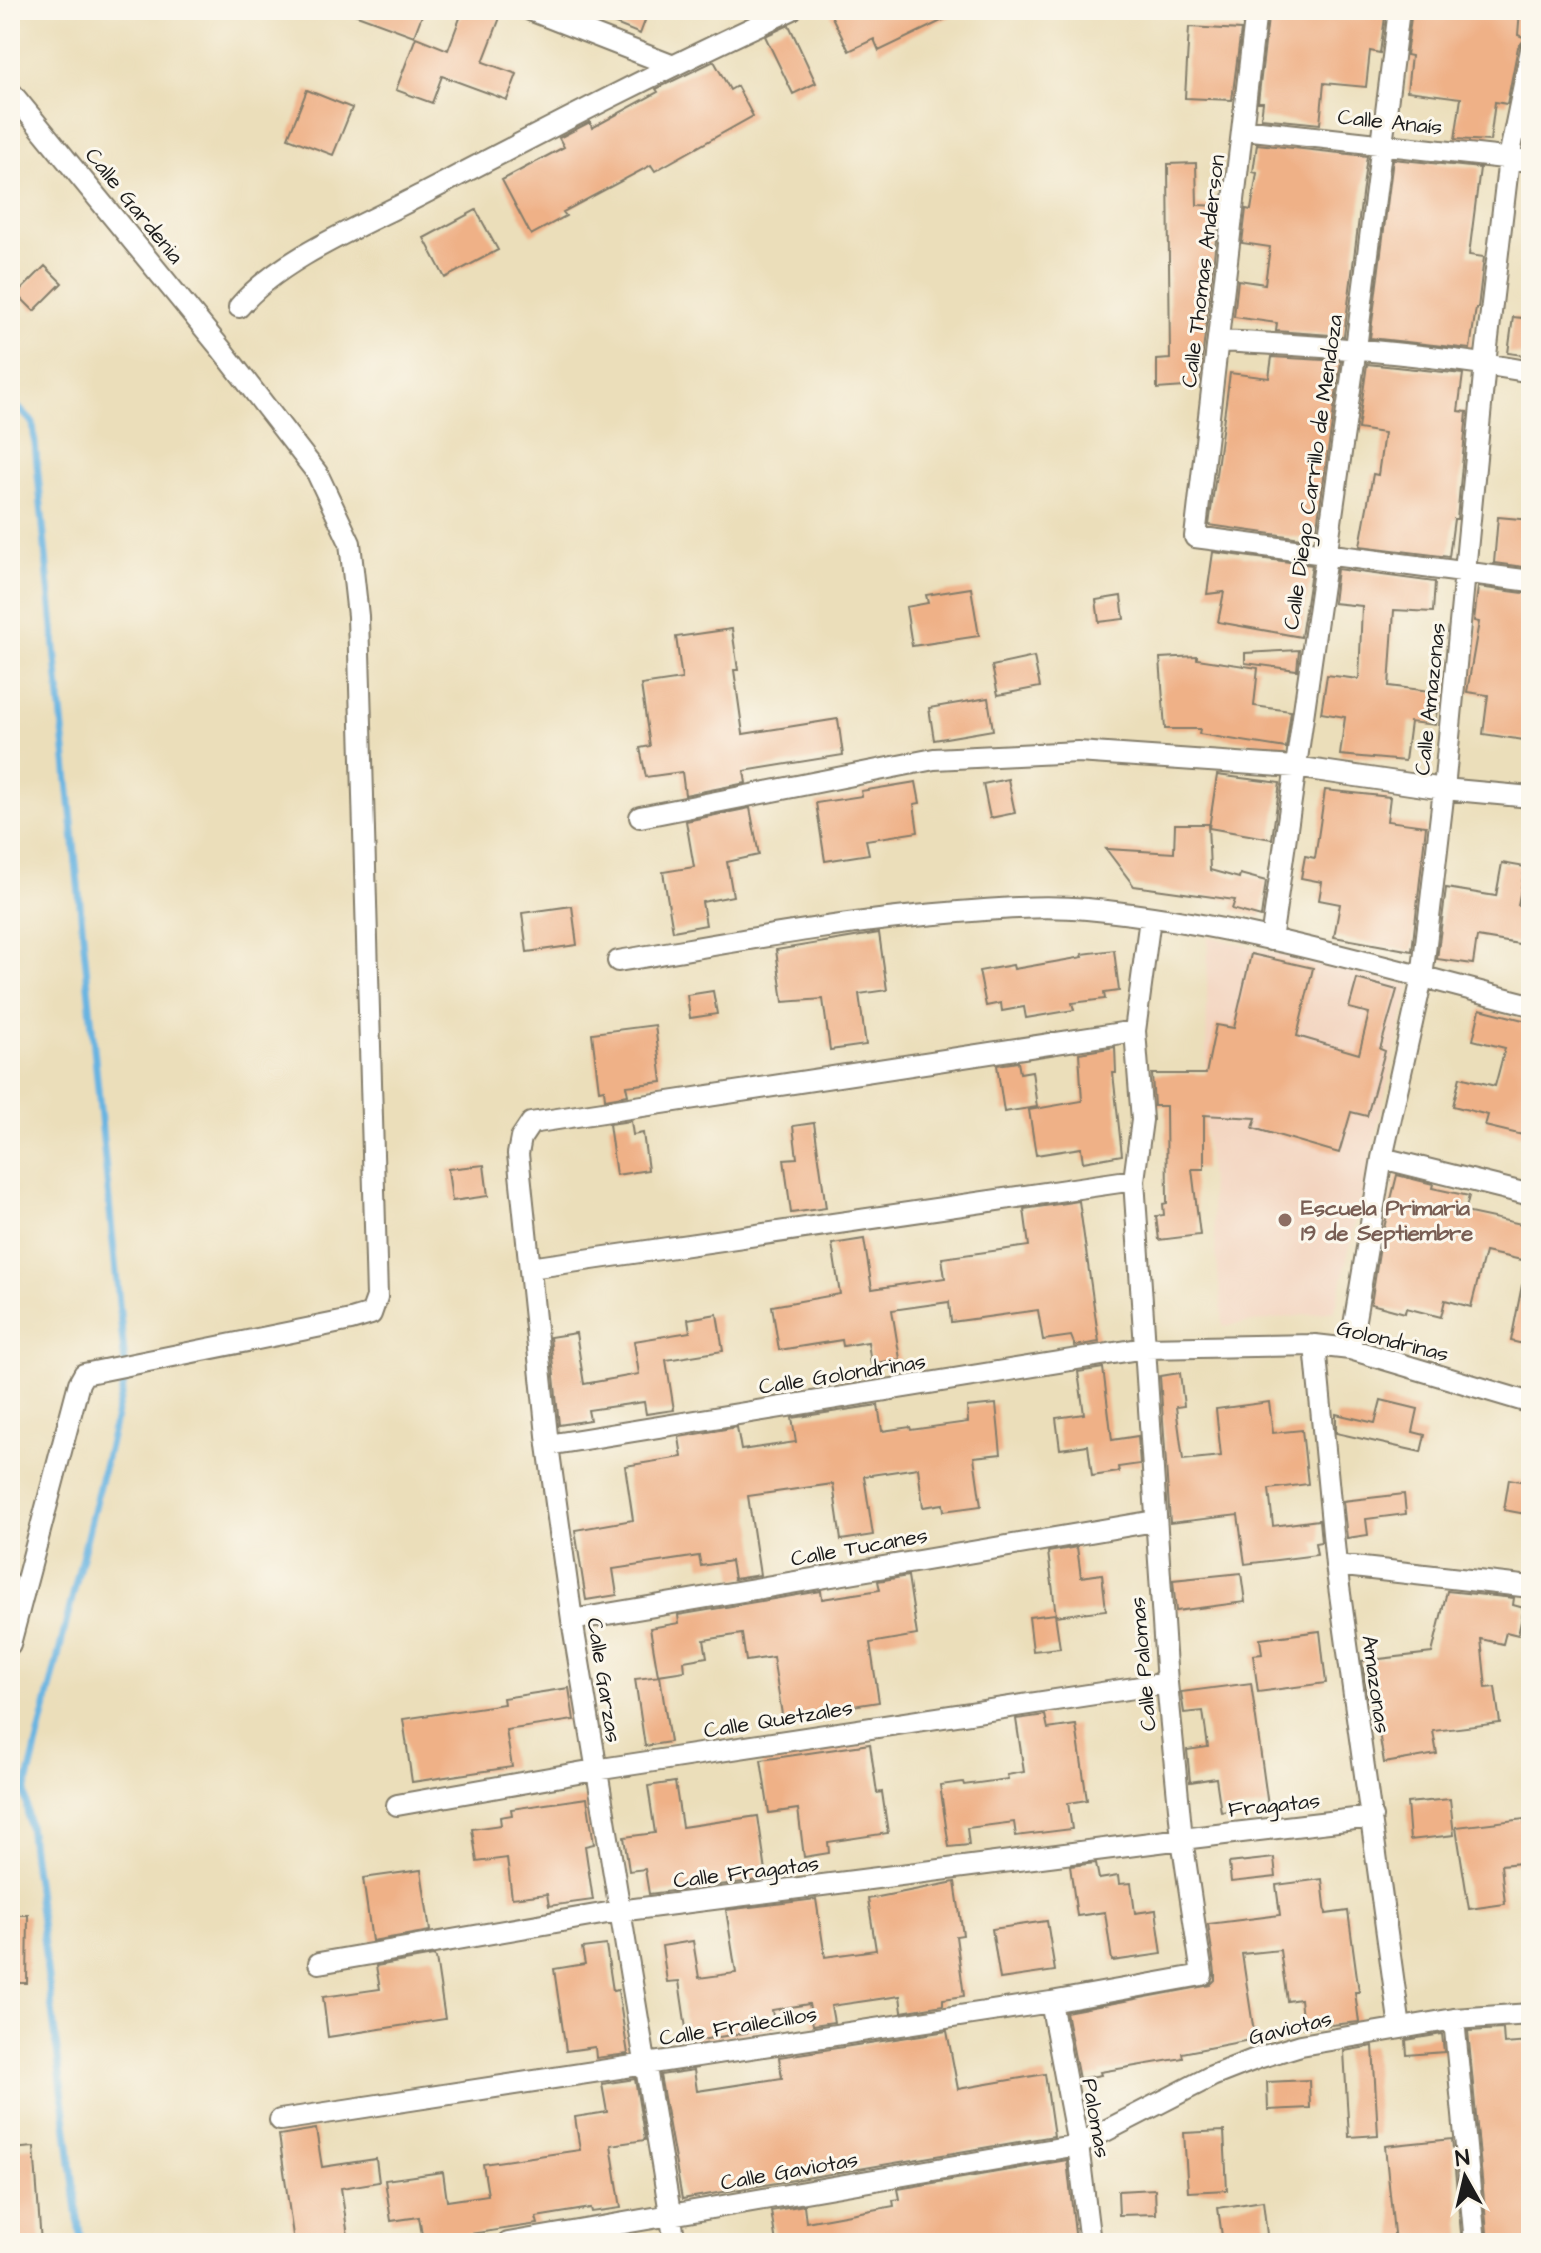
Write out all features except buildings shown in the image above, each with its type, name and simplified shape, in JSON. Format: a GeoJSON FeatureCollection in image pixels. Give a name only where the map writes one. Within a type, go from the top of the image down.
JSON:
{"type":"FeatureCollection","features":[{"type":"Feature","properties":{"kind":"street"},"geometry":{"type":"LineString","coordinates":[[530,10],[671,65]]}},
{"type":"Feature","properties":{"kind":"street"},"geometry":{"type":"LineString","coordinates":[[239,307],[256,287],[326,244],[671,65],[791,10]]}},
{"type":"Feature","properties":{"kind":"street","name":"Calle Thomas Anderson"},"geometry":{"type":"LineString","coordinates":[[1256,10],[1195,537],[1324,555]]}},
{"type":"Feature","properties":{"kind":"street","name":"Calle Diego Carrillo de Mendoza"},"geometry":{"type":"LineString","coordinates":[[1271,940],[1356,348],[1399,10]]}},
{"type":"Feature","properties":{"kind":"street","name":"Calle Amazonas"},"geometry":{"type":"LineString","coordinates":[[1350,1349],[1382,1158],[1422,978],[1509,158],[1531,50]]}},
{"type":"Feature","properties":{"kind":"street","name":"Calle Gardenia"},"geometry":{"type":"LineString","coordinates":[[10,91],[222,350],[317,473],[350,543],[358,616],[377,1297],[371,1314],[351,1320],[84,1374],[79,1383],[10,1644]]}},
{"type":"Feature","properties":{"kind":"street","name":"Calle Anaís"},"geometry":{"type":"LineString","coordinates":[[1243,129],[1531,161]]}},
{"type":"Feature","properties":{"kind":"street"},"geometry":{"type":"LineString","coordinates":[[1218,341],[1356,348],[1531,372]]}},
{"type":"Feature","properties":{"kind":"street"},"geometry":{"type":"LineString","coordinates":[[1324,555],[1531,581]]}},
{"type":"Feature","properties":{"kind":"street"},"geometry":{"type":"LineString","coordinates":[[640,817],[934,759],[1078,752],[1295,767],[1444,789],[1531,797]]}},
{"type":"Feature","properties":{"kind":"street"},"geometry":{"type":"LineString","coordinates":[[618,961],[874,919],[963,911],[1085,909],[1271,940],[1531,1005]]}},
{"type":"Feature","properties":{"kind":"street","name":"Calle Palomas"},"geometry":{"type":"LineString","coordinates":[[1150,918],[1135,1031],[1142,1120],[1134,1180],[1167,1683],[1182,1839],[1202,1975]]}},
{"type":"Feature","properties":{"kind":"street","name":"Calle Garzas"},"geometry":{"type":"LineString","coordinates":[[675,2243],[572,1620],[548,1445],[518,1154],[521,1138],[531,1123],[1135,1031]]}},
{"type":"Feature","properties":{"kind":"street"},"geometry":{"type":"LineString","coordinates":[[1382,1158],[1531,1195]]}},
{"type":"Feature","properties":{"kind":"street"},"geometry":{"type":"LineString","coordinates":[[530,1268],[1134,1180]]}},
{"type":"Feature","properties":{"kind":"street","name":"Golondrinas"},"geometry":{"type":"LineString","coordinates":[[1145,1348],[1315,1345],[1350,1349],[1531,1403]]}},
{"type":"Feature","properties":{"kind":"street","name":"Amazonas"},"geometry":{"type":"LineString","coordinates":[[1315,1345],[1336,1565],[1400,2028]]}},
{"type":"Feature","properties":{"kind":"street","name":"Calle Golondrinas"},"geometry":{"type":"LineString","coordinates":[[548,1445],[1145,1348]]}},
{"type":"Feature","properties":{"kind":"street","name":"Calle Tucanes"},"geometry":{"type":"LineString","coordinates":[[572,1620],[1155,1521]]}},
{"type":"Feature","properties":{"kind":"street"},"geometry":{"type":"LineString","coordinates":[[1336,1565],[1531,1587]]}},
{"type":"Feature","properties":{"kind":"street","name":"Calle Quetzales"},"geometry":{"type":"LineString","coordinates":[[397,1805],[595,1770],[1167,1683]]}},
{"type":"Feature","properties":{"kind":"street","name":"Fragatas"},"geometry":{"type":"LineString","coordinates":[[1182,1839],[1372,1817]]}},
{"type":"Feature","properties":{"kind":"street","name":"Calle Fragatas"},"geometry":{"type":"LineString","coordinates":[[319,1963],[619,1911],[1182,1839]]}},
{"type":"Feature","properties":{"kind":"street","name":"Calle Frailecillos"},"geometry":{"type":"LineString","coordinates":[[280,2120],[1051,2002],[1202,1975]]}},
{"type":"Feature","properties":{"kind":"street","name":"Palomas"},"geometry":{"type":"LineString","coordinates":[[1051,2002],[1078,2145],[1090,2243]]}},
{"type":"Feature","properties":{"kind":"street","name":"Gaviotas"},"geometry":{"type":"LineString","coordinates":[[1078,2145],[1212,2076],[1301,2045],[1454,2019],[1531,2014]]}},
{"type":"Feature","properties":{"kind":"street"},"geometry":{"type":"LineString","coordinates":[[1454,2019],[1475,2243]]}},
{"type":"Feature","properties":{"kind":"street","name":"Calle Gaviotas"},"geometry":{"type":"LineString","coordinates":[[508,2243],[1078,2145]]}},
{"type":"Feature","properties":{"kind":"shaded area","name":"Escuela Primaria 19 de Septiembre"},"geometry":{"type":"Polygon","coordinates":[[[1208,936],[1410,986],[1335,1311],[1223,1326],[1205,1129],[1208,936]]]}},
{"type":"Feature","properties":{"kind":"waterway"},"geometry":{"type":"LineString","coordinates":[[10,399],[33,423],[126,1375],[25,1793],[81,2243]]}},
{"type":"Feature","properties":{"kind":"place","name":"Escuela Primaria 19 de Septiembre"},"geometry":{"type":"Point","coordinates":[1285,1220]}}]}
